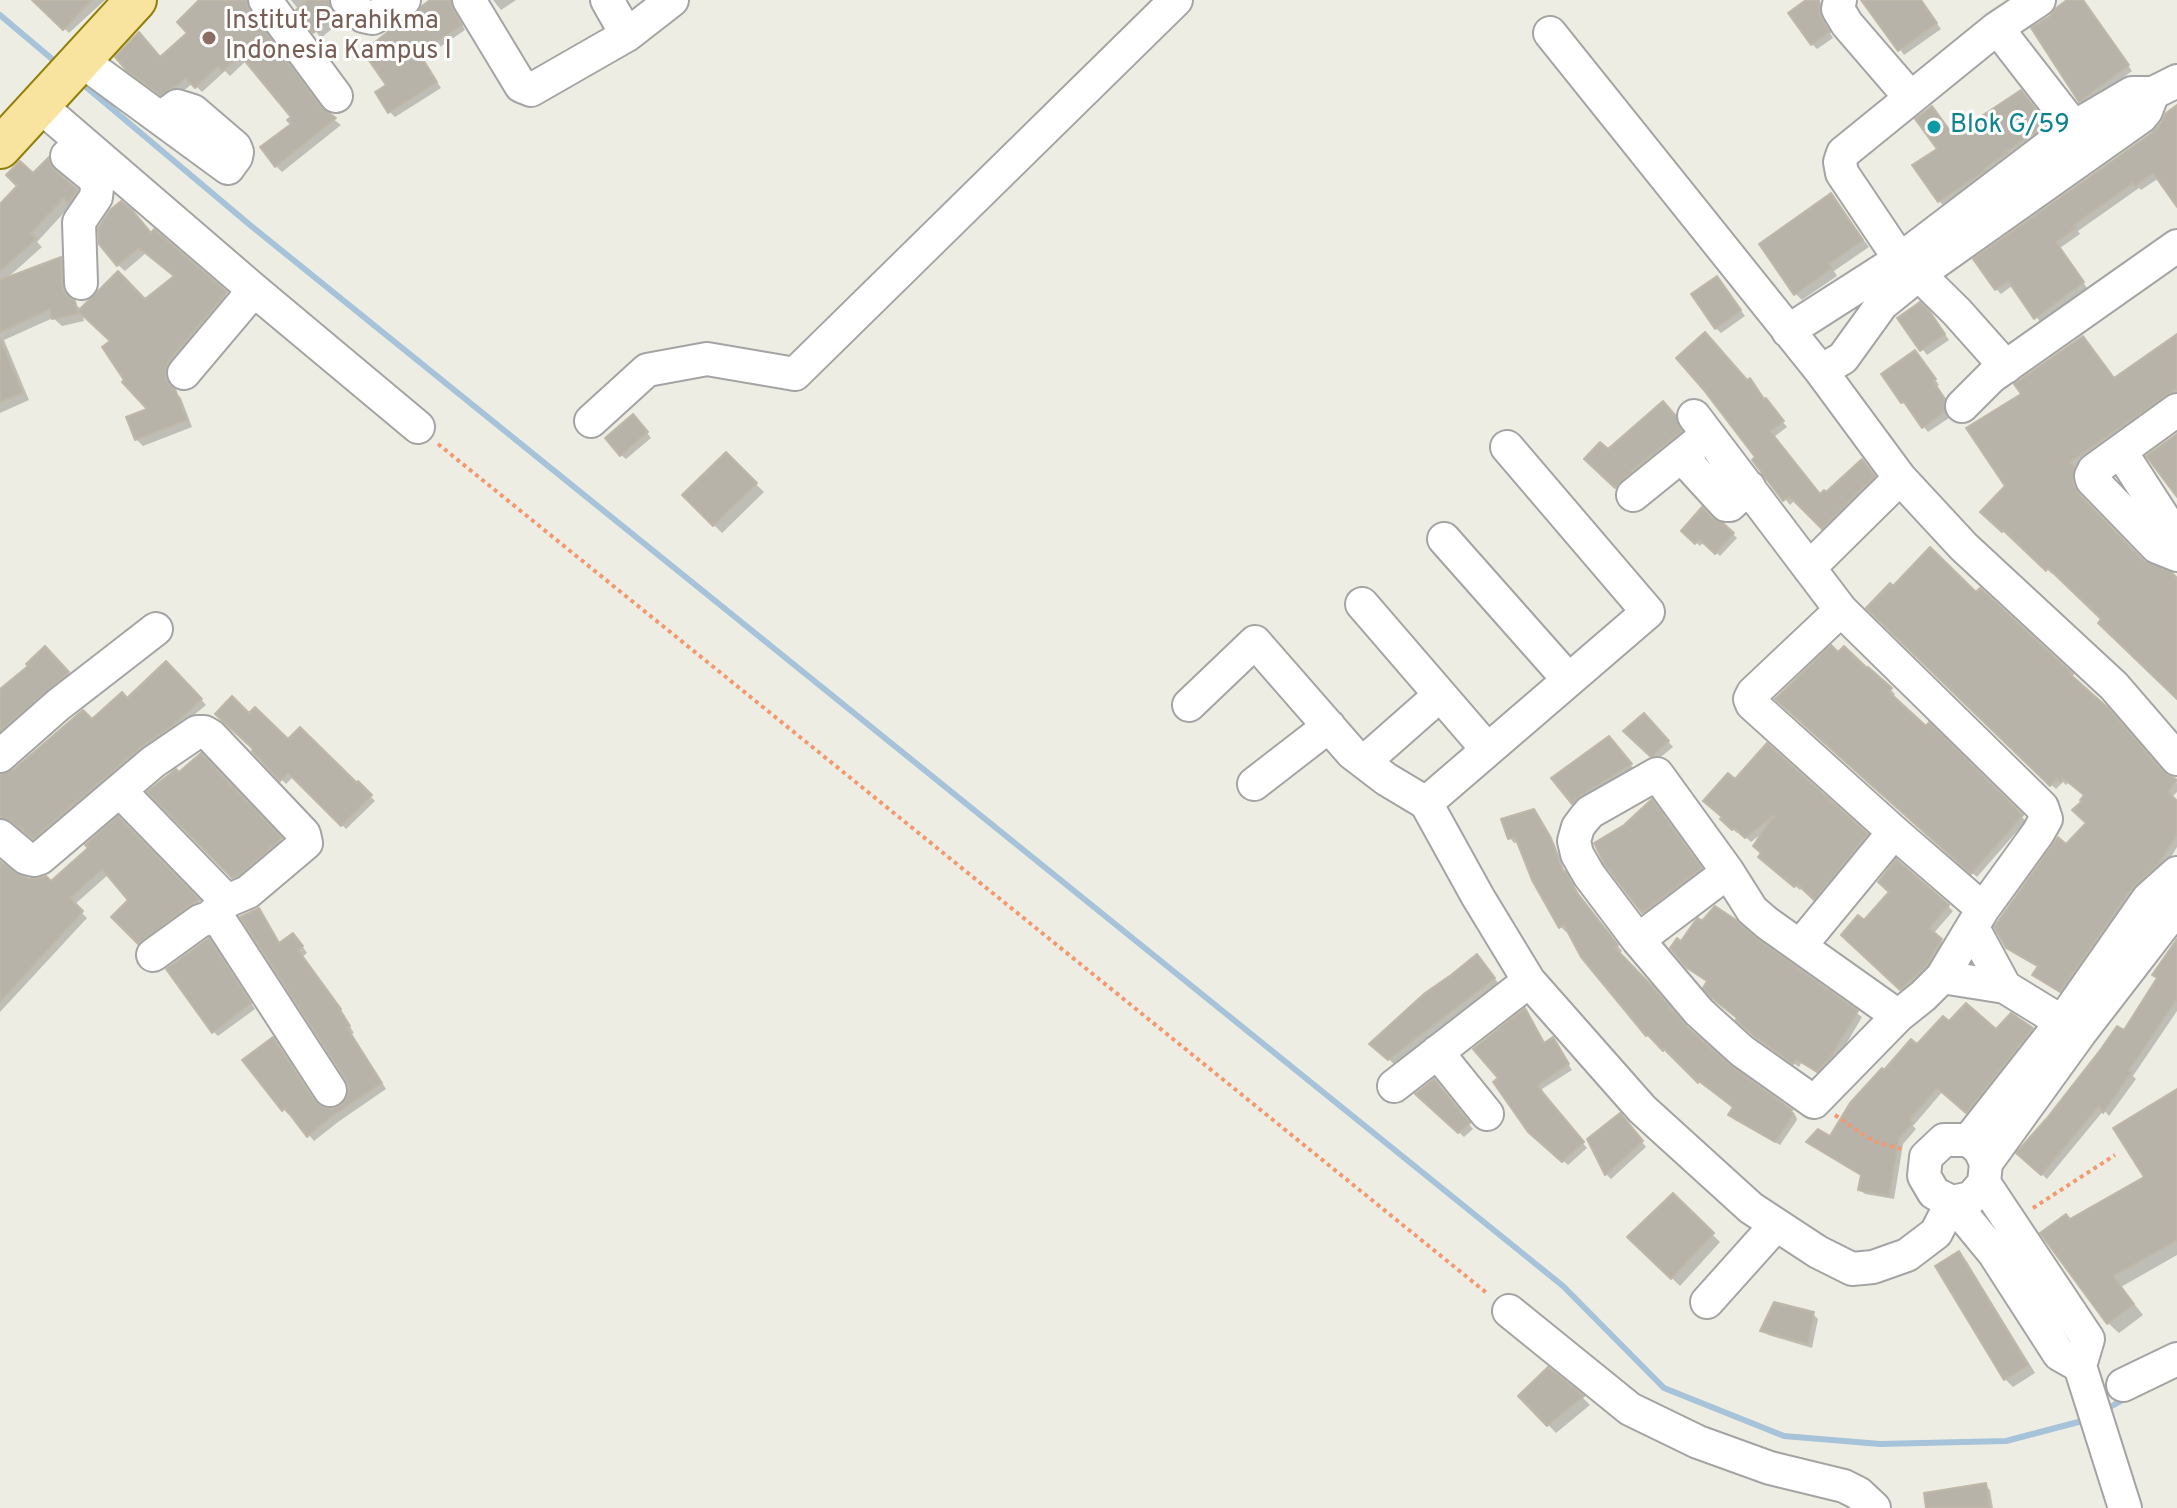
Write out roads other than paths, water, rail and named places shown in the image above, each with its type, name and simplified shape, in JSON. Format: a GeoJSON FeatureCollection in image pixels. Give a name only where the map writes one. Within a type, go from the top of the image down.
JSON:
{"type":"FeatureCollection","features":[{"type":"Feature","properties":{"kind":"main road"},"geometry":{"type":"LineString","coordinates":[[28,118],[136,0]]}},
{"type":"Feature","properties":{"kind":"street"},"geometry":{"type":"LineString","coordinates":[[265,0],[336,96]]}},
{"type":"Feature","properties":{"kind":"street"},"geometry":{"type":"LineString","coordinates":[[347,0],[363,16],[373,18],[404,0]]}},
{"type":"Feature","properties":{"kind":"street"},"geometry":{"type":"LineString","coordinates":[[469,0],[521,86],[528,90],[535,90],[627,35],[672,0]]}},
{"type":"Feature","properties":{"kind":"street"},"geometry":{"type":"LineString","coordinates":[[607,0],[627,35]]}},
{"type":"Feature","properties":{"kind":"street"},"geometry":{"type":"LineString","coordinates":[[591,421],[647,370],[707,359],[795,374],[1176,0]]}},
{"type":"Feature","properties":{"kind":"street"},"geometry":{"type":"LineString","coordinates":[[1840,0],[1838,9],[1847,24],[1910,97]]}},
{"type":"Feature","properties":{"kind":"street"},"geometry":{"type":"LineString","coordinates":[[2006,367],[1883,235],[1842,173],[1840,162],[1843,153],[1910,97],[1997,28],[2039,0]]}},
{"type":"Feature","properties":{"kind":"street"},"geometry":{"type":"LineString","coordinates":[[1997,28],[2074,127]]}},
{"type":"Feature","properties":{"kind":"street"},"geometry":{"type":"LineString","coordinates":[[1550,33],[1821,371],[1900,478],[1964,547],[2114,686],[2177,759]]}},
{"type":"Feature","properties":{"kind":"street"},"geometry":{"type":"LineString","coordinates":[[79,64],[161,118]]}},
{"type":"Feature","properties":{"kind":"street"},"geometry":{"type":"LineString","coordinates":[[1821,371],[1843,358],[1910,266],[2074,127],[2132,93],[2165,87]]}},
{"type":"Feature","properties":{"kind":"street"},"geometry":{"type":"LineString","coordinates":[[1788,331],[1910,266],[2141,117],[2165,87]]}},
{"type":"Feature","properties":{"kind":"street"},"geometry":{"type":"LineString","coordinates":[[28,118],[95,179],[96,197],[79,222],[81,283]]}},
{"type":"Feature","properties":{"kind":"street"},"geometry":{"type":"LineString","coordinates":[[28,118],[254,290],[418,427]]}},
{"type":"Feature","properties":{"kind":"street"},"geometry":{"type":"LineString","coordinates":[[1962,406],[1991,377],[2177,246]]}},
{"type":"Feature","properties":{"kind":"street"},"geometry":{"type":"LineString","coordinates":[[184,373],[254,290]]}},
{"type":"Feature","properties":{"kind":"street"},"geometry":{"type":"LineString","coordinates":[[2169,538],[2121,452],[2177,410]]}},
{"type":"Feature","properties":{"kind":"street"},"geometry":{"type":"LineString","coordinates":[[1633,495],[1681,456],[1701,425],[1841,610],[2042,807],[2046,819],[2038,833],[1942,977],[1898,1016],[1814,1102],[1716,1029],[1638,940],[1577,854],[1574,841],[1578,827],[1590,812],[1657,774],[1752,910],[1898,1016]]}},
{"type":"Feature","properties":{"kind":"street"},"geometry":{"type":"LineString","coordinates":[[1426,803],[1648,612],[1507,447]]}},
{"type":"Feature","properties":{"kind":"street"},"geometry":{"type":"LineString","coordinates":[[1681,456],[1726,505],[1730,505],[1749,487]]}},
{"type":"Feature","properties":{"kind":"street"},"geometry":{"type":"LineString","coordinates":[[1809,568],[1900,478]]}},
{"type":"Feature","properties":{"kind":"street"},"geometry":{"type":"LineString","coordinates":[[1444,539],[1568,679]]}},
{"type":"Feature","properties":{"kind":"street"},"geometry":{"type":"LineString","coordinates":[[1362,604],[1487,749]]}},
{"type":"Feature","properties":{"kind":"street"},"geometry":{"type":"LineString","coordinates":[[1841,610],[1753,693],[1750,699],[1752,704],[1894,832],[1978,919],[2005,987]]}},
{"type":"Feature","properties":{"kind":"street"},"geometry":{"type":"LineString","coordinates":[[0,756],[58,705],[156,629]]}},
{"type":"Feature","properties":{"kind":"street"},"geometry":{"type":"LineString","coordinates":[[1189,705],[1255,642],[1352,753],[1386,779],[1426,803],[1529,981],[1642,1109],[1751,1208],[1776,1225],[1852,1269],[1873,1267],[1907,1255],[1936,1233],[1952,1202]]}},
{"type":"Feature","properties":{"kind":"street"},"geometry":{"type":"LineString","coordinates":[[1364,762],[1440,695]]}},
{"type":"Feature","properties":{"kind":"street"},"geometry":{"type":"LineString","coordinates":[[1254,784],[1329,726]]}},
{"type":"Feature","properties":{"kind":"street"},"geometry":{"type":"LineString","coordinates":[[0,836],[26,858],[40,858],[153,762],[197,732],[211,736],[307,839],[303,847],[248,892],[221,907],[153,955]]}},
{"type":"Feature","properties":{"kind":"street"},"geometry":{"type":"LineString","coordinates":[[120,791],[221,907],[330,1090]]}},
{"type":"Feature","properties":{"kind":"street"},"geometry":{"type":"LineString","coordinates":[[1800,946],[1894,832]]}},
{"type":"Feature","properties":{"kind":"street"},"geometry":{"type":"LineString","coordinates":[[1638,940],[1728,872]]}},
{"type":"Feature","properties":{"kind":"street"},"geometry":{"type":"LineString","coordinates":[[1952,1202],[1971,1198],[1980,1162],[2071,1028],[2148,899],[2177,873]]}},
{"type":"Feature","properties":{"kind":"street"},"geometry":{"type":"LineString","coordinates":[[2071,1028],[2177,910]]}},
{"type":"Feature","properties":{"kind":"street"},"geometry":{"type":"LineString","coordinates":[[1942,977],[2005,987],[2071,1028]]}},
{"type":"Feature","properties":{"kind":"street"},"geometry":{"type":"LineString","coordinates":[[1394,1086],[1529,981]]}},
{"type":"Feature","properties":{"kind":"street"},"geometry":{"type":"LineString","coordinates":[[1437,1052],[1487,1114]]}},
{"type":"Feature","properties":{"kind":"street"},"geometry":{"type":"LineString","coordinates":[[2008,1237],[1934,1193],[1924,1176],[1926,1157],[1944,1140],[1980,1162],[2008,1237],[2028,1276],[2088,1339],[2083,1376],[2125,1508]]}},
{"type":"Feature","properties":{"kind":"street"},"geometry":{"type":"LineString","coordinates":[[1707,1302],[1776,1225]]}},
{"type":"Feature","properties":{"kind":"street"},"geometry":{"type":"LineString","coordinates":[[1509,1311],[1630,1409],[1698,1442],[1770,1468],[1844,1486],[1858,1493],[1874,1508]]}},
{"type":"Feature","properties":{"kind":"street"},"geometry":{"type":"LineString","coordinates":[[2123,1385],[2177,1359]]}},
{"type":"Feature","properties":{"kind":"waterway"},"geometry":{"type":"LineString","coordinates":[[0,15],[58,64]]}},
{"type":"Feature","properties":{"kind":"waterway"},"geometry":{"type":"LineString","coordinates":[[79,81],[250,225],[1563,1286],[1664,1388],[1784,1436],[1880,1444],[2006,1441],[2086,1420]]}},
{"type":"Feature","properties":{"kind":"waterway"},"geometry":{"type":"LineString","coordinates":[[2103,1411],[2128,1397]]}},
{"type":"Feature","properties":{"kind":"place","name":"Institut Parahikma Indonesia Kampus I"},"geometry":{"type":"Point","coordinates":[209,38]}},
{"type":"Feature","properties":{"kind":"place","name":"Blok G/59"},"geometry":{"type":"Point","coordinates":[1934,127]}}]}
